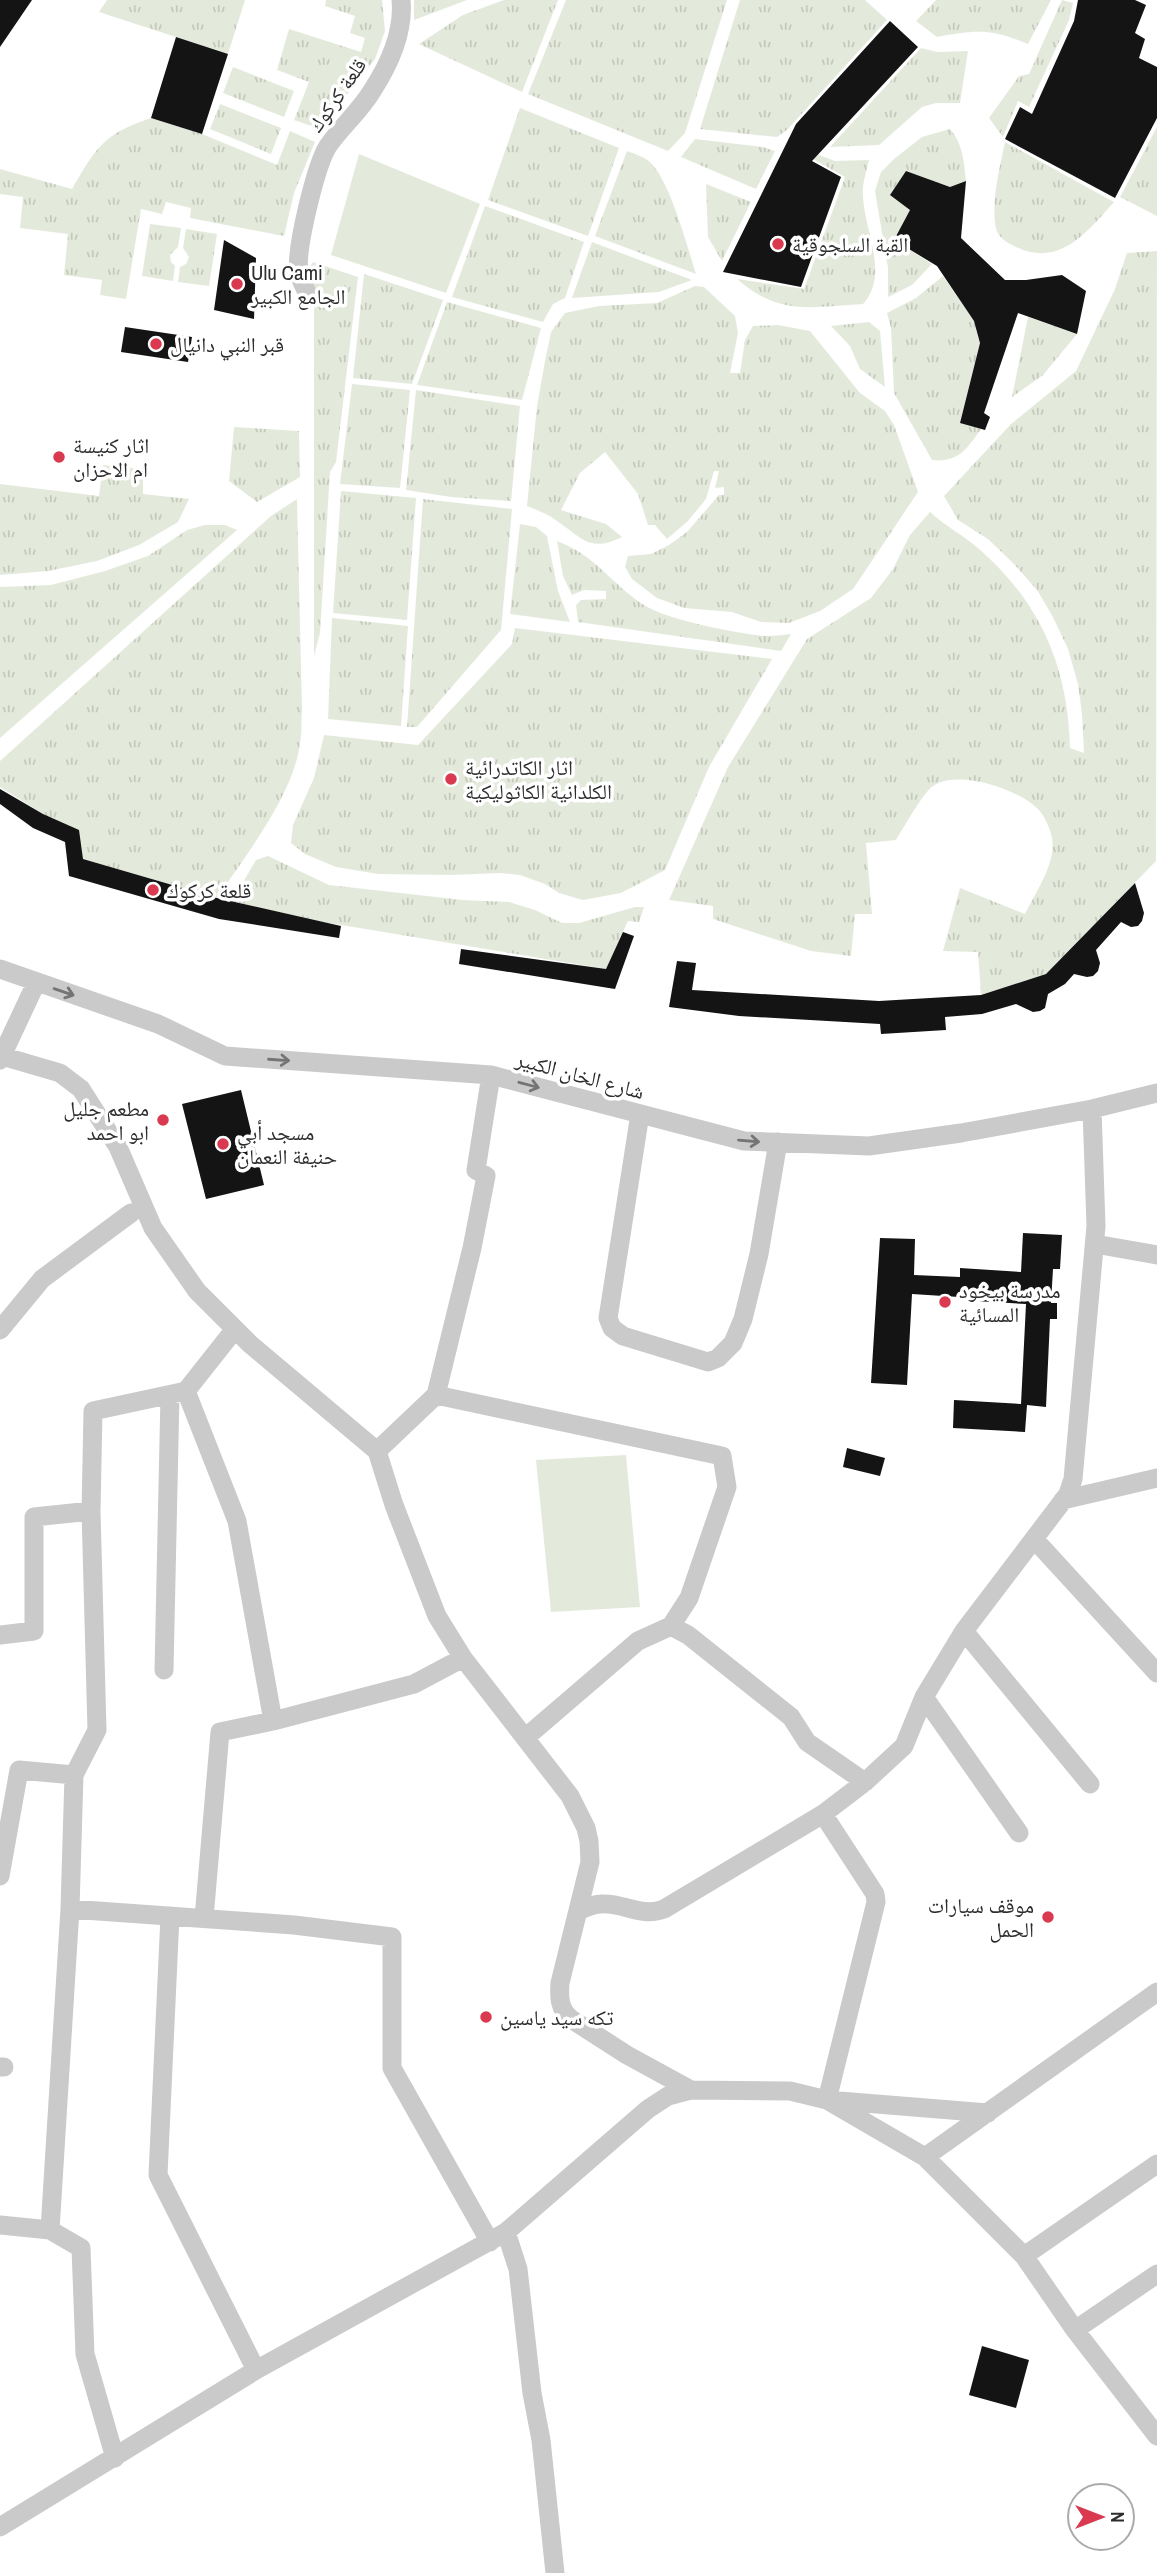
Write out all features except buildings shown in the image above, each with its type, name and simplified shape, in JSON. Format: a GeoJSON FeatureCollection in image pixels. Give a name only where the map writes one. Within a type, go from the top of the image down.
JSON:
{"type":"FeatureCollection","features":[{"type":"Feature","properties":{"kind":"street","name":"قلعة كركوك"},"geometry":{"type":"LineString","coordinates":[[309,297],[299,272],[302,234],[315,183],[327,148],[372,92],[396,44],[401,0]]}},
{"type":"Feature","properties":{"kind":"street","name":"شارع الخان الكبير"},"geometry":{"type":"LineString","coordinates":[[0,969],[158,1024],[226,1056],[491,1074],[744,1141],[869,1146],[961,1133],[1092,1109],[1157,1093]]}},
{"type":"Feature","properties":{"kind":"street"},"geometry":{"type":"LineString","coordinates":[[36,983],[1,1058],[60,1073],[81,1089],[118,1147],[153,1228],[197,1291],[250,1344],[377,1451],[418,1572],[437,1616],[463,1658],[570,1796],[586,1828],[590,1862],[560,1983],[559,1997],[564,2011],[568,2017],[627,2055],[691,2090]]}},
{"type":"Feature","properties":{"kind":"street"},"geometry":{"type":"LineString","coordinates":[[377,1451],[436,1395],[472,1248],[486,1176],[476,1170],[491,1074]]}},
{"type":"Feature","properties":{"kind":"street"},"geometry":{"type":"LineString","coordinates":[[578,1911],[599,1904],[640,1912],[656,1912],[823,1814],[865,1782],[904,1746],[924,1697],[964,1631],[1063,1500],[1073,1479],[1095,1244],[1097,1208],[1092,1109]]}},
{"type":"Feature","properties":{"kind":"street"},"geometry":{"type":"LineString","coordinates":[[640,1114],[608,1318],[612,1328],[623,1336],[708,1362],[718,1358],[733,1343],[743,1319],[759,1254],[778,1142]]}},
{"type":"Feature","properties":{"kind":"street"},"geometry":{"type":"LineString","coordinates":[[0,1330],[42,1279],[131,1213]]}},
{"type":"Feature","properties":{"kind":"street"},"geometry":{"type":"LineString","coordinates":[[1095,1244],[1157,1255]]}},
{"type":"Feature","properties":{"kind":"street"},"geometry":{"type":"LineString","coordinates":[[50,2230],[70,1909],[74,1775],[97,1730],[91,1511],[93,1411],[178,1393],[235,1329]]}},
{"type":"Feature","properties":{"kind":"street"},"geometry":{"type":"LineString","coordinates":[[164,1670],[178,1393]]}},
{"type":"Feature","properties":{"kind":"street"},"geometry":{"type":"LineString","coordinates":[[178,1393],[237,1521],[273,1721]]}},
{"type":"Feature","properties":{"kind":"street"},"geometry":{"type":"LineString","coordinates":[[436,1395],[722,1456],[727,1487],[689,1598],[671,1626],[638,1641],[524,1738]]}},
{"type":"Feature","properties":{"kind":"street"},"geometry":{"type":"LineString","coordinates":[[1063,1500],[1157,1478]]}},
{"type":"Feature","properties":{"kind":"street"},"geometry":{"type":"LineString","coordinates":[[0,1635],[34,1631],[34,1517],[91,1511]]}},
{"type":"Feature","properties":{"kind":"street"},"geometry":{"type":"LineString","coordinates":[[1035,1540],[1157,1673]]}},
{"type":"Feature","properties":{"kind":"street"},"geometry":{"type":"LineString","coordinates":[[671,1626],[688,1635],[791,1717],[807,1742],[865,1782]]}},
{"type":"Feature","properties":{"kind":"street"},"geometry":{"type":"LineString","coordinates":[[964,1631],[1090,1784]]}},
{"type":"Feature","properties":{"kind":"street"},"geometry":{"type":"LineString","coordinates":[[204,1919],[220,1732],[414,1684],[463,1658]]}},
{"type":"Feature","properties":{"kind":"street"},"geometry":{"type":"LineString","coordinates":[[924,1697],[1019,1833]]}},
{"type":"Feature","properties":{"kind":"street"},"geometry":{"type":"LineString","coordinates":[[0,1877],[19,1770],[74,1775]]}},
{"type":"Feature","properties":{"kind":"street"},"geometry":{"type":"LineString","coordinates":[[823,1814],[875,1894],[876,1902],[827,2100]]}},
{"type":"Feature","properties":{"kind":"street"},"geometry":{"type":"LineString","coordinates":[[70,1909],[294,1925],[393,1937],[392,2068],[518,2269],[532,2393],[541,2440],[555,2573]]}},
{"type":"Feature","properties":{"kind":"street"},"geometry":{"type":"LineString","coordinates":[[170,1916],[158,2175],[256,2370]]}},
{"type":"Feature","properties":{"kind":"street"},"geometry":{"type":"LineString","coordinates":[[925,2157],[1157,1992]]}},
{"type":"Feature","properties":{"kind":"street"},"geometry":{"type":"LineString","coordinates":[[0,2528],[256,2370],[498,2237],[657,2102],[668,2096],[691,2090],[790,2091],[827,2100],[988,2113]]}},
{"type":"Feature","properties":{"kind":"street"},"geometry":{"type":"LineString","coordinates":[[827,2100],[925,2157],[1024,2256],[1075,2330],[1157,2436]]}},
{"type":"Feature","properties":{"kind":"street"},"geometry":{"type":"LineString","coordinates":[[1024,2256],[1157,2164]]}},
{"type":"Feature","properties":{"kind":"street"},"geometry":{"type":"LineString","coordinates":[[0,2225],[50,2230],[81,2248],[85,2354],[115,2458]]}},
{"type":"Feature","properties":{"kind":"street"},"geometry":{"type":"LineString","coordinates":[[1075,2330],[1157,2274]]}},
{"type":"Feature","properties":{"kind":"green space"},"geometry":{"type":"Polygon","coordinates":[[[107,0],[245,0],[228,54],[99,12],[107,0]]]}},
{"type":"Feature","properties":{"kind":"green space"},"geometry":{"type":"Polygon","coordinates":[[[326,0],[382,0],[385,31],[375,59],[320,129],[294,120],[309,82],[277,70],[289,29],[361,52],[365,38],[350,33],[355,16],[325,6],[326,0]]]}},
{"type":"Feature","properties":{"kind":"green space"},"geometry":{"type":"Polygon","coordinates":[[[414,0],[467,0],[414,20],[414,0]]]}},
{"type":"Feature","properties":{"kind":"green space"},"geometry":{"type":"Polygon","coordinates":[[[504,0],[558,0],[522,92],[419,44],[463,15],[504,0]]]}},
{"type":"Feature","properties":{"kind":"green space"},"geometry":{"type":"Polygon","coordinates":[[[566,0],[727,0],[685,133],[668,151],[528,94],[566,0]]]}},
{"type":"Feature","properties":{"kind":"green space"},"geometry":{"type":"Polygon","coordinates":[[[740,0],[865,0],[887,20],[787,130],[777,137],[700,129],[740,0]]]}},
{"type":"Feature","properties":{"kind":"green space"},"geometry":{"type":"Polygon","coordinates":[[[936,0],[1051,0],[1028,44],[1003,35],[983,32],[937,37],[916,21],[936,0]]]}},
{"type":"Feature","properties":{"kind":"green space"},"geometry":{"type":"Polygon","coordinates":[[[1062,0],[1073,3],[1069,20],[1029,107],[1018,101],[1003,137],[989,118],[1019,76],[1029,74],[1062,0]]]}},
{"type":"Feature","properties":{"kind":"green space"},"geometry":{"type":"Polygon","coordinates":[[[921,48],[937,52],[968,51],[960,103],[936,103],[922,107],[879,145],[830,147],[921,48]]]}},
{"type":"Feature","properties":{"kind":"green space"},"geometry":{"type":"Polygon","coordinates":[[[233,67],[294,91],[284,117],[223,93],[233,67]]]}},
{"type":"Feature","properties":{"kind":"green space"},"geometry":{"type":"Polygon","coordinates":[[[220,104],[281,128],[271,154],[210,129],[220,104]]]}},
{"type":"Feature","properties":{"kind":"green space"},"geometry":{"type":"Polygon","coordinates":[[[520,108],[619,148],[588,236],[488,200],[520,108]]]}},
{"type":"Feature","properties":{"kind":"green space"},"geometry":{"type":"Polygon","coordinates":[[[151,118],[202,134],[277,165],[290,131],[315,142],[294,193],[284,236],[190,218],[191,208],[166,202],[162,214],[141,209],[126,299],[100,295],[102,280],[64,275],[68,234],[20,228],[23,197],[0,194],[0,169],[72,189],[102,144],[122,130],[151,118]]]}},
{"type":"Feature","properties":{"kind":"green space"},"geometry":{"type":"Polygon","coordinates":[[[1157,127],[1157,216],[1120,197],[1157,127]]]}},
{"type":"Feature","properties":{"kind":"green space"},"geometry":{"type":"Polygon","coordinates":[[[950,129],[960,147],[966,181],[950,187],[906,171],[910,210],[894,240],[932,264],[912,285],[888,297],[888,268],[875,191],[881,172],[922,137],[950,129]]]}},
{"type":"Feature","properties":{"kind":"green space"},"geometry":{"type":"Polygon","coordinates":[[[695,139],[763,147],[775,151],[756,189],[681,157],[695,139]]]}},
{"type":"Feature","properties":{"kind":"green space"},"geometry":{"type":"Polygon","coordinates":[[[1005,142],[1114,202],[1082,235],[1058,250],[1030,252],[1010,244],[1001,238],[997,231],[994,213],[1005,142]]]}},
{"type":"Feature","properties":{"kind":"green space"},"geometry":{"type":"Polygon","coordinates":[[[788,145],[835,161],[869,160],[863,201],[873,248],[875,278],[871,292],[863,304],[811,307],[782,304],[752,291],[737,279],[804,289],[845,177],[788,145]]]}},
{"type":"Feature","properties":{"kind":"green space"},"geometry":{"type":"Polygon","coordinates":[[[627,151],[649,161],[665,185],[696,274],[595,236],[627,151]]]}},
{"type":"Feature","properties":{"kind":"green space"},"geometry":{"type":"Polygon","coordinates":[[[359,154],[480,204],[446,293],[331,255],[359,154]]]}},
{"type":"Feature","properties":{"kind":"green space"},"geometry":{"type":"Polygon","coordinates":[[[706,184],[751,202],[722,261],[708,237],[706,184]]]}},
{"type":"Feature","properties":{"kind":"green space"},"geometry":{"type":"Polygon","coordinates":[[[485,206],[584,242],[565,298],[553,304],[543,322],[452,297],[485,206]]]}},
{"type":"Feature","properties":{"kind":"green space"},"geometry":{"type":"Polygon","coordinates":[[[150,224],[181,228],[178,247],[170,255],[175,266],[173,281],[142,276],[150,224]]]}},
{"type":"Feature","properties":{"kind":"green space"},"geometry":{"type":"Polygon","coordinates":[[[186,229],[217,234],[209,286],[178,282],[180,267],[186,264],[189,257],[183,248],[186,229]]]}},
{"type":"Feature","properties":{"kind":"green space"},"geometry":{"type":"Polygon","coordinates":[[[592,242],[692,280],[659,292],[572,298],[592,242]]]}},
{"type":"Feature","properties":{"kind":"green space"},"geometry":{"type":"Polygon","coordinates":[[[1157,251],[1156,861],[1046,974],[981,995],[978,952],[943,951],[960,888],[1025,914],[1044,877],[1052,848],[1052,838],[1042,814],[1021,797],[990,784],[958,779],[933,786],[896,840],[866,843],[872,914],[855,914],[851,956],[811,951],[713,919],[713,906],[669,900],[728,767],[807,639],[871,598],[893,569],[910,535],[930,512],[972,543],[1000,569],[1034,613],[1047,638],[1064,690],[1070,748],[1084,753],[1078,684],[1068,649],[1053,617],[1037,590],[1014,564],[988,539],[958,520],[944,496],[1011,424],[1076,371],[1115,289],[1127,253],[1157,251]]]}},
{"type":"Feature","properties":{"kind":"green space"},"geometry":{"type":"Polygon","coordinates":[[[313,262],[358,277],[336,462],[330,472],[320,633],[314,656],[314,297],[307,273],[313,262]]]}},
{"type":"Feature","properties":{"kind":"green space"},"geometry":{"type":"Polygon","coordinates":[[[364,274],[443,300],[412,384],[353,378],[364,274]]]}},
{"type":"Feature","properties":{"kind":"green space"},"geometry":{"type":"Polygon","coordinates":[[[943,276],[974,321],[980,343],[960,422],[981,429],[971,443],[955,457],[932,460],[894,393],[891,328],[887,313],[916,298],[943,276]]]}},
{"type":"Feature","properties":{"kind":"green space"},"geometry":{"type":"Polygon","coordinates":[[[695,286],[704,287],[735,316],[738,333],[730,373],[740,373],[745,340],[753,326],[778,325],[810,331],[860,393],[885,411],[894,425],[918,492],[853,589],[820,611],[789,623],[761,622],[732,612],[684,608],[657,598],[632,579],[625,567],[628,556],[651,554],[687,532],[719,495],[724,495],[724,487],[715,488],[719,471],[714,471],[706,499],[688,521],[667,539],[655,525],[648,525],[638,494],[605,452],[580,473],[561,510],[606,524],[622,537],[602,544],[587,541],[550,516],[527,506],[537,406],[545,361],[551,332],[565,313],[599,306],[657,303],[695,286]]]}},
{"type":"Feature","properties":{"kind":"green space"},"geometry":{"type":"Polygon","coordinates":[[[447,302],[541,328],[522,400],[417,385],[447,302]]]}},
{"type":"Feature","properties":{"kind":"green space"},"geometry":{"type":"Polygon","coordinates":[[[1028,317],[1077,334],[1043,375],[1012,397],[1028,317]]]}},
{"type":"Feature","properties":{"kind":"green space"},"geometry":{"type":"Polygon","coordinates":[[[869,322],[880,331],[885,387],[860,369],[850,346],[831,326],[869,322]]]}},
{"type":"Feature","properties":{"kind":"green space"},"geometry":{"type":"Polygon","coordinates":[[[352,384],[410,390],[400,488],[340,484],[352,384]]]}},
{"type":"Feature","properties":{"kind":"green space"},"geometry":{"type":"Polygon","coordinates":[[[416,390],[520,406],[511,501],[451,497],[406,490],[416,390]]]}},
{"type":"Feature","properties":{"kind":"green space"},"geometry":{"type":"Polygon","coordinates":[[[234,427],[299,431],[300,477],[257,502],[229,481],[234,427]]]}},
{"type":"Feature","properties":{"kind":"green space"},"geometry":{"type":"Polygon","coordinates":[[[103,465],[143,469],[143,494],[189,499],[178,522],[139,545],[97,561],[48,571],[0,575],[0,484],[99,496],[103,465]]]}},
{"type":"Feature","properties":{"kind":"green space"},"geometry":{"type":"Polygon","coordinates":[[[341,491],[416,498],[407,620],[333,613],[341,491]]]}},
{"type":"Feature","properties":{"kind":"green space"},"geometry":{"type":"Polygon","coordinates":[[[297,499],[301,735],[289,783],[267,824],[217,898],[83,859],[43,814],[0,787],[0,761],[271,516],[297,499]]]}},
{"type":"Feature","properties":{"kind":"green space"},"geometry":{"type":"Polygon","coordinates":[[[423,499],[512,509],[501,630],[417,727],[407,727],[423,499]]]}},
{"type":"Feature","properties":{"kind":"green space"},"geometry":{"type":"Polygon","coordinates":[[[520,524],[536,527],[547,536],[558,591],[570,622],[510,614],[520,524]]]}},
{"type":"Feature","properties":{"kind":"green space"},"geometry":{"type":"Polygon","coordinates":[[[205,525],[225,525],[237,530],[0,738],[0,587],[51,585],[105,571],[148,556],[187,530],[205,525]]]}},
{"type":"Feature","properties":{"kind":"green space"},"geometry":{"type":"Polygon","coordinates":[[[557,541],[583,555],[633,597],[655,611],[684,621],[736,632],[764,636],[791,634],[781,651],[578,622],[576,605],[581,600],[606,599],[606,591],[584,590],[572,595],[563,576],[557,541]]]}},
{"type":"Feature","properties":{"kind":"green space"},"geometry":{"type":"Polygon","coordinates":[[[332,618],[408,626],[401,726],[328,719],[332,618]]]}},
{"type":"Feature","properties":{"kind":"green space"},"geometry":{"type":"Polygon","coordinates":[[[515,628],[772,659],[709,767],[665,870],[621,893],[583,900],[559,893],[545,884],[520,875],[378,874],[336,867],[305,854],[291,843],[293,825],[314,778],[324,735],[418,745],[512,644],[515,628]]]}},
{"type":"Feature","properties":{"kind":"green space"},"geometry":{"type":"Polygon","coordinates":[[[268,856],[329,885],[463,900],[509,902],[535,910],[562,923],[579,923],[635,907],[644,907],[639,922],[628,921],[606,969],[317,921],[232,901],[256,860],[268,856]]]}},
{"type":"Feature","properties":{"kind":"green space"},"geometry":{"type":"Polygon","coordinates":[[[626,1455],[640,1607],[551,1612],[536,1460],[626,1455]]]}},
{"type":"Feature","properties":{"kind":"place","name":"القبة السلجوقية"},"geometry":{"type":"Point","coordinates":[778,244]}},
{"type":"Feature","properties":{"kind":"place","name":"Ulu Cami الجامع الكبير"},"geometry":{"type":"Point","coordinates":[237,284]}},
{"type":"Feature","properties":{"kind":"place","name":"قبر النبي دانيال"},"geometry":{"type":"Point","coordinates":[156,344]}},
{"type":"Feature","properties":{"kind":"place","name":"اثار كنيسة ام الاحزان"},"geometry":{"type":"Point","coordinates":[59,457]}},
{"type":"Feature","properties":{"kind":"place","name":"اثار الكاتدرائية الكلدانية الكاثوليكية"},"geometry":{"type":"Point","coordinates":[451,779]}},
{"type":"Feature","properties":{"kind":"place","name":"قلعة كركوك"},"geometry":{"type":"Point","coordinates":[153,890]}},
{"type":"Feature","properties":{"kind":"place","name":"مطعم جليل ابو احمد"},"geometry":{"type":"Point","coordinates":[163,1120]}},
{"type":"Feature","properties":{"kind":"place","name":"مسجد أبي حنيفة النعمان"},"geometry":{"type":"Point","coordinates":[223,1144]}},
{"type":"Feature","properties":{"kind":"place","name":"مدرسة بيخود المسائية"},"geometry":{"type":"Point","coordinates":[945,1302]}},
{"type":"Feature","properties":{"kind":"place","name":"موقف سيارات الحمل"},"geometry":{"type":"Point","coordinates":[1048,1917]}},
{"type":"Feature","properties":{"kind":"place","name":"تكه سيد ياسين"},"geometry":{"type":"Point","coordinates":[486,2017]}}]}
